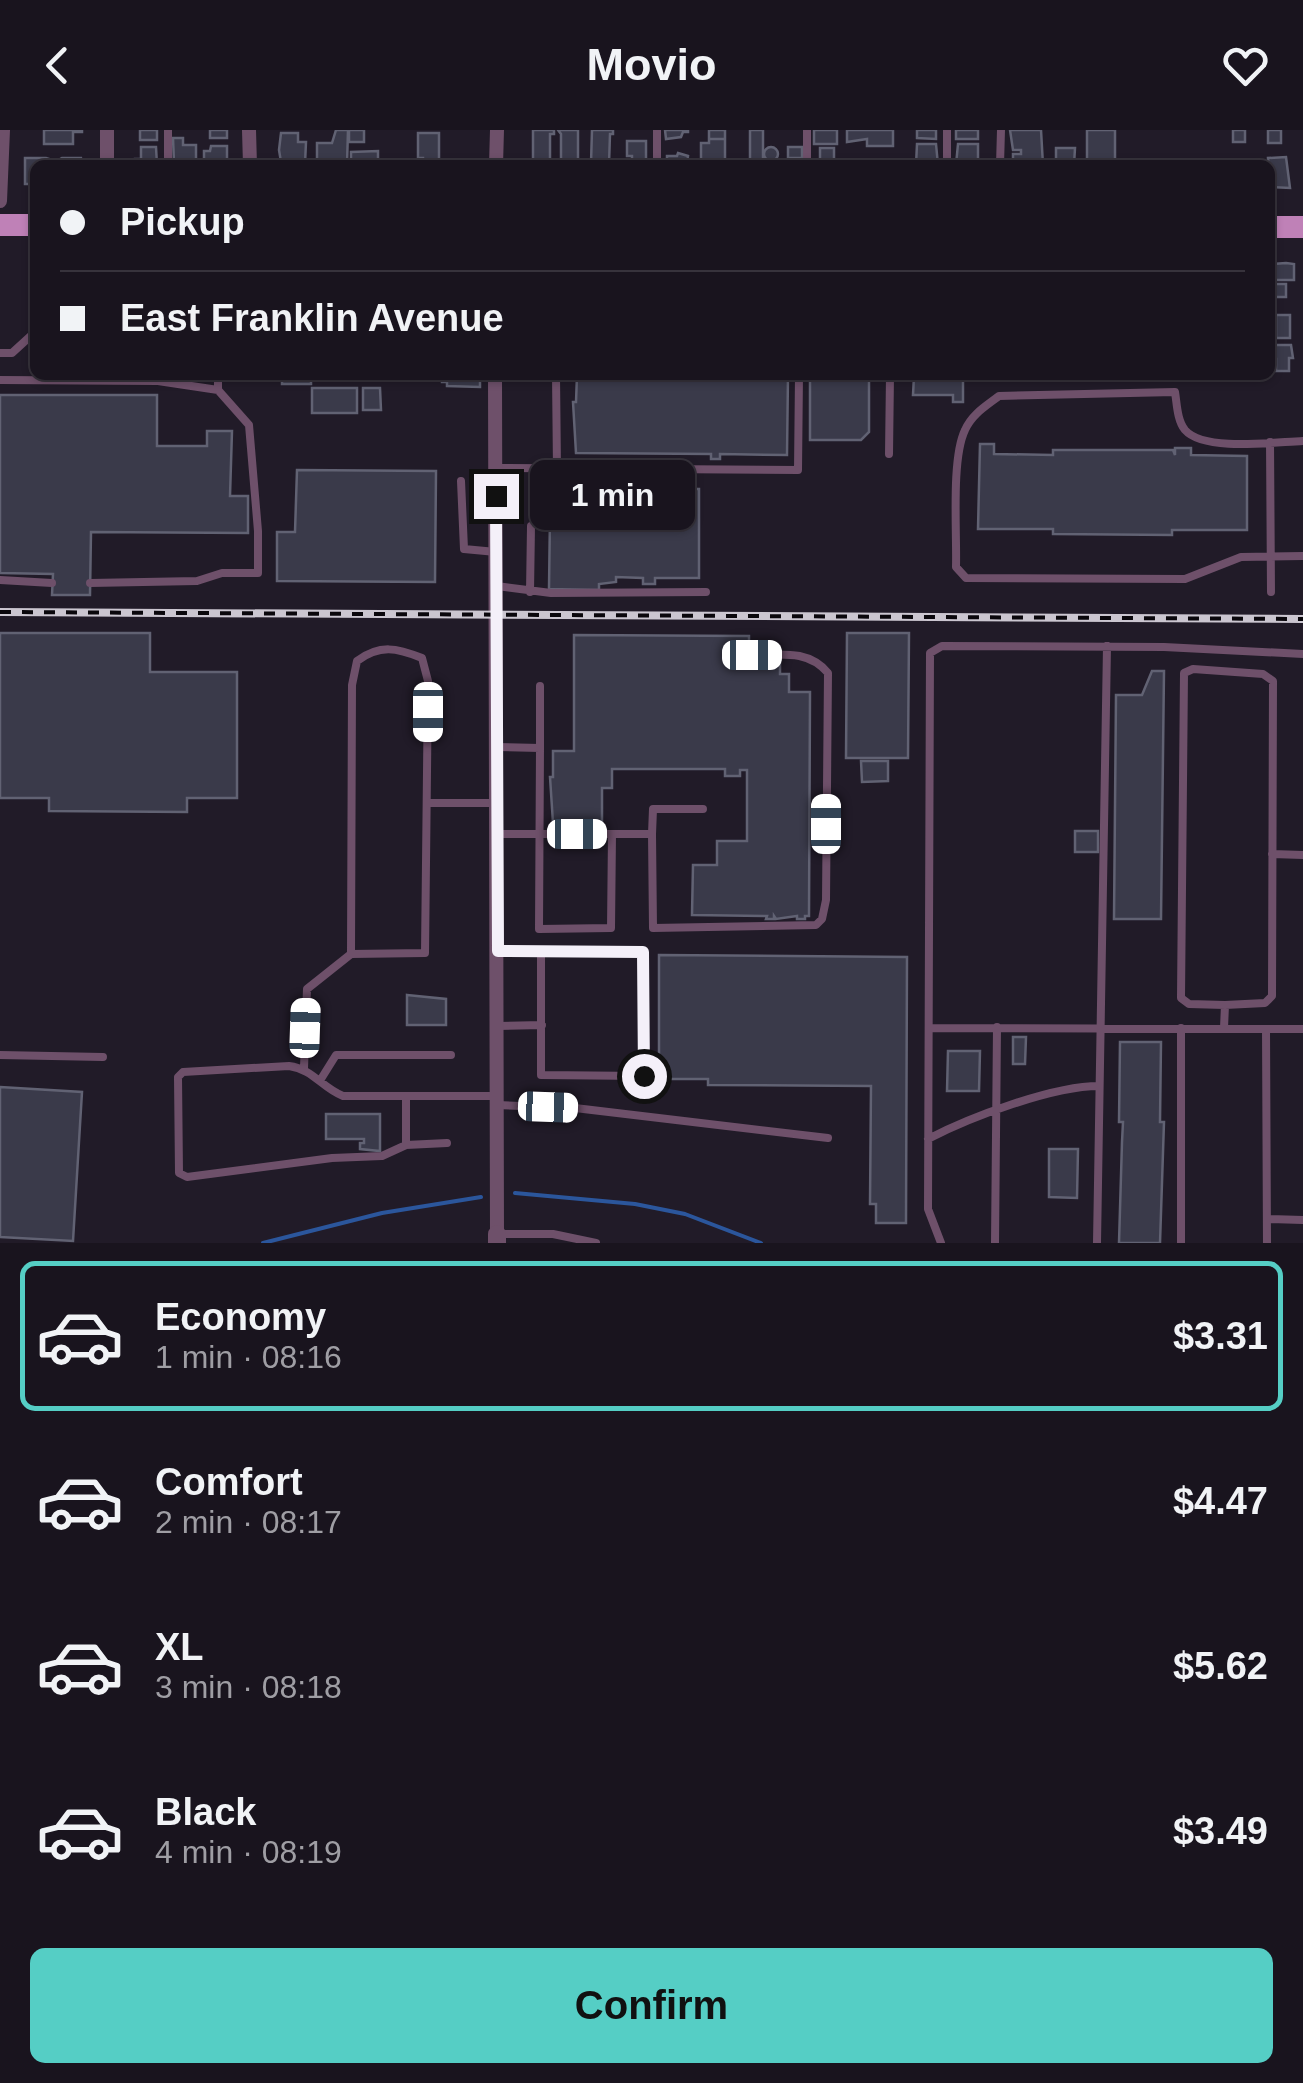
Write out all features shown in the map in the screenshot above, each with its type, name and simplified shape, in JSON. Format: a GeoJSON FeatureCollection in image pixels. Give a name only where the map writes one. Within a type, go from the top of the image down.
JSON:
{"type":"FeatureCollection","features":[{"type":"Feature","properties":{"kind":"main road"},"geometry":{"type":"LineString","coordinates":[[0,226],[30,226]]}},
{"type":"Feature","properties":{"kind":"main road"},"geometry":{"type":"LineString","coordinates":[[1275,227],[1303,227]]}},
{"type":"Feature","properties":{"kind":"street"},"geometry":{"type":"LineString","coordinates":[[0,201],[3,130]]}},
{"type":"Feature","properties":{"kind":"street"},"geometry":{"type":"LineString","coordinates":[[107,130],[107,160]]}},
{"type":"Feature","properties":{"kind":"street"},"geometry":{"type":"LineString","coordinates":[[250,130],[250,160]]}},
{"type":"Feature","properties":{"kind":"street"},"geometry":{"type":"LineString","coordinates":[[496,160],[497,130]]}},
{"type":"Feature","properties":{"kind":"street"},"geometry":{"type":"LineString","coordinates":[[496,380],[497,1239]]}},
{"type":"Feature","properties":{"kind":"lane"},"geometry":{"type":"LineString","coordinates":[[168,130],[168,160]]}},
{"type":"Feature","properties":{"kind":"lane"},"geometry":{"type":"LineString","coordinates":[[657,160],[658,130]]}},
{"type":"Feature","properties":{"kind":"lane"},"geometry":{"type":"LineString","coordinates":[[807,130],[807,160]]}},
{"type":"Feature","properties":{"kind":"lane"},"geometry":{"type":"LineString","coordinates":[[946,130],[946,160]]}},
{"type":"Feature","properties":{"kind":"lane"},"geometry":{"type":"LineString","coordinates":[[1000,160],[1001,130]]}},
{"type":"Feature","properties":{"kind":"lane"},"geometry":{"type":"LineString","coordinates":[[0,353],[12,353],[30,337]]}},
{"type":"Feature","properties":{"kind":"lane"},"geometry":{"type":"LineString","coordinates":[[0,380],[158,382],[218,390],[249,425],[258,573],[222,572],[197,581],[90,583]]}},
{"type":"Feature","properties":{"kind":"lane"},"geometry":{"type":"LineString","coordinates":[[218,380],[218,390]]}},
{"type":"Feature","properties":{"kind":"lane"},"geometry":{"type":"LineString","coordinates":[[556,380],[557,470]]}},
{"type":"Feature","properties":{"kind":"lane"},"geometry":{"type":"LineString","coordinates":[[496,468],[798,470],[799,380]]}},
{"type":"Feature","properties":{"kind":"lane"},"geometry":{"type":"LineString","coordinates":[[888,454],[890,380]]}},
{"type":"Feature","properties":{"kind":"lane"},"geometry":{"type":"LineString","coordinates":[[1303,441],[1204,442],[1182,426],[1175,392],[999,396],[976,412],[965,430],[959,453],[956,567],[966,578],[1185,578],[1228,560],[1303,556]]}},
{"type":"Feature","properties":{"kind":"lane"},"geometry":{"type":"LineString","coordinates":[[1270,442],[1271,592]]}},
{"type":"Feature","properties":{"kind":"lane"},"geometry":{"type":"LineString","coordinates":[[461,481],[464,549],[496,552]]}},
{"type":"Feature","properties":{"kind":"lane"},"geometry":{"type":"LineString","coordinates":[[530,592],[532,526]]}},
{"type":"Feature","properties":{"kind":"lane"},"geometry":{"type":"LineString","coordinates":[[0,580],[52,584]]}},
{"type":"Feature","properties":{"kind":"lane"},"geometry":{"type":"LineString","coordinates":[[497,586],[530,592],[706,592]]}},
{"type":"Feature","properties":{"kind":"lane"},"geometry":{"type":"LineString","coordinates":[[941,1243],[928,1209],[930,652],[942,646],[1107,646],[1303,654]]}},
{"type":"Feature","properties":{"kind":"lane"},"geometry":{"type":"LineString","coordinates":[[1097,1243],[1107,646]]}},
{"type":"Feature","properties":{"kind":"lane"},"geometry":{"type":"LineString","coordinates":[[304,1068],[307,989],[350,954],[425,954],[428,681],[422,658],[402,650],[372,650],[358,661],[352,685],[350,954]]}},
{"type":"Feature","properties":{"kind":"lane"},"geometry":{"type":"LineString","coordinates":[[703,808],[652,808],[653,928],[816,926],[822,919],[826,900],[828,674],[820,664],[802,655],[752,655]]}},
{"type":"Feature","properties":{"kind":"lane"},"geometry":{"type":"LineString","coordinates":[[1192,669],[1263,674],[1272,681],[1272,996],[1265,1003],[1225,1004],[1190,1004],[1182,998],[1184,672],[1192,669]]}},
{"type":"Feature","properties":{"kind":"lane"},"geometry":{"type":"LineString","coordinates":[[540,686],[539,929],[611,928],[612,834]]}},
{"type":"Feature","properties":{"kind":"lane"},"geometry":{"type":"LineString","coordinates":[[497,748],[540,748]]}},
{"type":"Feature","properties":{"kind":"lane"},"geometry":{"type":"LineString","coordinates":[[427,803],[497,803]]}},
{"type":"Feature","properties":{"kind":"lane"},"geometry":{"type":"LineString","coordinates":[[497,834],[652,834]]}},
{"type":"Feature","properties":{"kind":"lane"},"geometry":{"type":"LineString","coordinates":[[1272,854],[1303,854]]}},
{"type":"Feature","properties":{"kind":"lane"},"geometry":{"type":"LineString","coordinates":[[498,951],[542,951],[643,952],[644,1076],[540,1075],[542,951]]}},
{"type":"Feature","properties":{"kind":"lane"},"geometry":{"type":"LineString","coordinates":[[1224,1028],[1225,1004]]}},
{"type":"Feature","properties":{"kind":"lane"},"geometry":{"type":"LineString","coordinates":[[497,1026],[542,1025]]}},
{"type":"Feature","properties":{"kind":"lane"},"geometry":{"type":"LineString","coordinates":[[929,1028],[1303,1029]]}},
{"type":"Feature","properties":{"kind":"lane"},"geometry":{"type":"LineString","coordinates":[[995,1243],[997,1028]]}},
{"type":"Feature","properties":{"kind":"lane"},"geometry":{"type":"LineString","coordinates":[[1181,1028],[1182,1243]]}},
{"type":"Feature","properties":{"kind":"lane"},"geometry":{"type":"LineString","coordinates":[[1266,1029],[1267,1243]]}},
{"type":"Feature","properties":{"kind":"lane"},"geometry":{"type":"LineString","coordinates":[[321,1080],[336,1055],[451,1055]]}},
{"type":"Feature","properties":{"kind":"lane"},"geometry":{"type":"LineString","coordinates":[[0,1056],[103,1057]]}},
{"type":"Feature","properties":{"kind":"lane"},"geometry":{"type":"LineString","coordinates":[[447,1143],[406,1145],[382,1156],[332,1158],[187,1177],[180,1173],[178,1077],[183,1072],[289,1066],[304,1068],[335,1094],[343,1096],[497,1101],[828,1138]]}},
{"type":"Feature","properties":{"kind":"lane"},"geometry":{"type":"LineString","coordinates":[[928,1139],[1073,1086],[1099,1086]]}},
{"type":"Feature","properties":{"kind":"lane"},"geometry":{"type":"LineString","coordinates":[[406,1097],[406,1145]]}},
{"type":"Feature","properties":{"kind":"lane"},"geometry":{"type":"LineString","coordinates":[[1267,1219],[1303,1220]]}},
{"type":"Feature","properties":{"kind":"lane"},"geometry":{"type":"LineString","coordinates":[[497,1239],[553,1234],[596,1243]]}},
{"type":"Feature","properties":{"kind":"building"},"geometry":{"type":"Polygon","coordinates":[[[44,130],[82,132],[73,132],[73,144],[44,144],[44,130]]]}},
{"type":"Feature","properties":{"kind":"building"},"geometry":{"type":"Polygon","coordinates":[[[140,130],[157,130],[157,140],[140,140],[140,130]]]}},
{"type":"Feature","properties":{"kind":"building"},"geometry":{"type":"Polygon","coordinates":[[[210,130],[227,130],[227,138],[210,138],[210,130]]]}},
{"type":"Feature","properties":{"kind":"building"},"geometry":{"type":"Polygon","coordinates":[[[336,130],[348,130],[347,160],[317,160],[317,143],[332,143],[336,130]]]}},
{"type":"Feature","properties":{"kind":"building"},"geometry":{"type":"Polygon","coordinates":[[[349,130],[364,130],[364,142],[349,142],[349,130]]]}},
{"type":"Feature","properties":{"kind":"building"},"geometry":{"type":"Polygon","coordinates":[[[533,130],[554,130],[550,134],[550,160],[533,160],[533,130]]]}},
{"type":"Feature","properties":{"kind":"building"},"geometry":{"type":"Polygon","coordinates":[[[558,130],[578,130],[578,160],[561,160],[558,130]]]}},
{"type":"Feature","properties":{"kind":"building"},"geometry":{"type":"Polygon","coordinates":[[[592,130],[613,130],[609,160],[591,160],[592,130]]]}},
{"type":"Feature","properties":{"kind":"building"},"geometry":{"type":"Polygon","coordinates":[[[665,130],[688,130],[688,132],[666,139],[665,130]]]}},
{"type":"Feature","properties":{"kind":"building"},"geometry":{"type":"Polygon","coordinates":[[[709,130],[725,130],[725,139],[709,139],[709,130]]]}},
{"type":"Feature","properties":{"kind":"building"},"geometry":{"type":"Polygon","coordinates":[[[750,130],[763,130],[763,160],[750,160],[750,130]]]}},
{"type":"Feature","properties":{"kind":"building"},"geometry":{"type":"Polygon","coordinates":[[[814,130],[837,130],[837,144],[814,144],[814,130]]]}},
{"type":"Feature","properties":{"kind":"building"},"geometry":{"type":"Polygon","coordinates":[[[847,130],[893,130],[893,146],[867,146],[867,139],[847,142],[847,130]]]}},
{"type":"Feature","properties":{"kind":"building"},"geometry":{"type":"Polygon","coordinates":[[[917,130],[936,130],[936,139],[917,138],[917,130]]]}},
{"type":"Feature","properties":{"kind":"building"},"geometry":{"type":"Polygon","coordinates":[[[956,130],[978,130],[978,139],[956,139],[956,130]]]}},
{"type":"Feature","properties":{"kind":"building"},"geometry":{"type":"Polygon","coordinates":[[[1010,130],[1041,130],[1043,160],[1013,160],[1013,154],[1021,154],[1021,150],[1013,150],[1010,130]]]}},
{"type":"Feature","properties":{"kind":"building"},"geometry":{"type":"Polygon","coordinates":[[[1087,130],[1115,130],[1115,160],[1087,160],[1087,130]]]}},
{"type":"Feature","properties":{"kind":"building"},"geometry":{"type":"Polygon","coordinates":[[[1233,130],[1245,130],[1245,142],[1233,142],[1233,130]]]}},
{"type":"Feature","properties":{"kind":"building"},"geometry":{"type":"Polygon","coordinates":[[[1268,130],[1281,130],[1281,143],[1268,143],[1268,130]]]}},
{"type":"Feature","properties":{"kind":"building"},"geometry":{"type":"Polygon","coordinates":[[[281,133],[298,133],[298,142],[306,142],[305,160],[281,160],[281,133]]]}},
{"type":"Feature","properties":{"kind":"building"},"geometry":{"type":"Polygon","coordinates":[[[418,133],[439,133],[439,160],[418,158],[418,133]]]}},
{"type":"Feature","properties":{"kind":"building"},"geometry":{"type":"Polygon","coordinates":[[[173,138],[183,138],[183,145],[196,145],[196,160],[174,160],[173,138]]]}},
{"type":"Feature","properties":{"kind":"building"},"geometry":{"type":"Polygon","coordinates":[[[709,139],[725,139],[725,160],[701,160],[701,143],[709,143],[709,139]]]}},
{"type":"Feature","properties":{"kind":"building"},"geometry":{"type":"Polygon","coordinates":[[[627,141],[646,141],[646,160],[627,156],[627,141]]]}},
{"type":"Feature","properties":{"kind":"building"},"geometry":{"type":"Polygon","coordinates":[[[917,144],[936,144],[938,160],[916,160],[917,144]]]}},
{"type":"Feature","properties":{"kind":"building"},"geometry":{"type":"Polygon","coordinates":[[[958,144],[978,144],[978,160],[956,160],[958,144]]]}},
{"type":"Feature","properties":{"kind":"building"},"geometry":{"type":"Polygon","coordinates":[[[211,146],[227,146],[227,160],[204,160],[204,151],[210,151],[211,146]]]}},
{"type":"Feature","properties":{"kind":"building"},"geometry":{"type":"Polygon","coordinates":[[[141,147],[156,147],[157,160],[135,160],[141,159],[141,147]]]}},
{"type":"Feature","properties":{"kind":"building"},"geometry":{"type":"Polygon","coordinates":[[[788,147],[802,147],[802,158],[788,158],[788,147]]]}},
{"type":"Feature","properties":{"kind":"building"},"geometry":{"type":"Polygon","coordinates":[[[820,148],[834,148],[834,160],[820,160],[820,148]]]}},
{"type":"Feature","properties":{"kind":"building"},"geometry":{"type":"Polygon","coordinates":[[[1056,148],[1075,148],[1074,160],[1056,160],[1056,148]]]}},
{"type":"Feature","properties":{"kind":"building"},"geometry":{"type":"Polygon","coordinates":[[[766,149],[776,149],[776,159],[766,159],[766,149]]]}},
{"type":"Feature","properties":{"kind":"building"},"geometry":{"type":"Polygon","coordinates":[[[378,151],[378,160],[351,160],[351,152],[378,151]]]}},
{"type":"Feature","properties":{"kind":"building"},"geometry":{"type":"Polygon","coordinates":[[[667,156],[688,156],[688,160],[667,160],[667,156]]]}},
{"type":"Feature","properties":{"kind":"building"},"geometry":{"type":"Polygon","coordinates":[[[1286,157],[1290,188],[1275,187],[1275,160],[1268,158],[1286,157]]]}},
{"type":"Feature","properties":{"kind":"building"},"geometry":{"type":"Polygon","coordinates":[[[25,158],[52,160],[30,160],[30,184],[25,184],[25,158]]]}},
{"type":"Feature","properties":{"kind":"building"},"geometry":{"type":"Polygon","coordinates":[[[1275,264],[1294,264],[1294,280],[1275,280],[1275,264]]]}},
{"type":"Feature","properties":{"kind":"building"},"geometry":{"type":"Polygon","coordinates":[[[1275,284],[1286,284],[1286,297],[1275,297],[1275,284]]]}},
{"type":"Feature","properties":{"kind":"building"},"geometry":{"type":"Polygon","coordinates":[[[1276,315],[1290,315],[1290,338],[1276,338],[1276,315]]]}},
{"type":"Feature","properties":{"kind":"building"},"geometry":{"type":"Polygon","coordinates":[[[1275,345],[1291,345],[1289,371],[1276,371],[1275,345]]]}},
{"type":"Feature","properties":{"kind":"building"},"geometry":{"type":"Polygon","coordinates":[[[282,380],[311,380],[311,384],[282,384],[282,380]]]}},
{"type":"Feature","properties":{"kind":"building"},"geometry":{"type":"Polygon","coordinates":[[[480,380],[480,387],[447,386],[447,382],[442,382],[480,380]]]}},
{"type":"Feature","properties":{"kind":"building"},"geometry":{"type":"Polygon","coordinates":[[[577,380],[788,380],[787,455],[720,454],[720,459],[711,459],[711,454],[576,453],[577,380]]]}},
{"type":"Feature","properties":{"kind":"building"},"geometry":{"type":"Polygon","coordinates":[[[810,380],[869,380],[869,432],[861,440],[810,440],[810,380]]]}},
{"type":"Feature","properties":{"kind":"building"},"geometry":{"type":"Polygon","coordinates":[[[914,380],[963,380],[963,402],[953,402],[953,395],[913,395],[914,380]]]}},
{"type":"Feature","properties":{"kind":"building"},"geometry":{"type":"Polygon","coordinates":[[[312,388],[357,388],[357,413],[312,413],[312,388]]]}},
{"type":"Feature","properties":{"kind":"building"},"geometry":{"type":"Polygon","coordinates":[[[363,388],[380,388],[381,410],[363,410],[363,388]]]}},
{"type":"Feature","properties":{"kind":"building"},"geometry":{"type":"Polygon","coordinates":[[[0,395],[157,395],[157,446],[207,446],[207,431],[232,431],[230,496],[248,496],[248,533],[91,532],[90,595],[52,595],[53,574],[0,573],[0,395]]]}},
{"type":"Feature","properties":{"kind":"building"},"geometry":{"type":"Polygon","coordinates":[[[980,444],[994,444],[994,454],[1173,450],[1175,455],[1175,448],[1191,448],[1191,455],[1247,456],[1247,530],[1172,530],[1172,535],[978,529],[980,444]]]}},
{"type":"Feature","properties":{"kind":"building"},"geometry":{"type":"Polygon","coordinates":[[[297,470],[436,471],[435,582],[277,581],[277,532],[295,532],[297,470]]]}},
{"type":"Feature","properties":{"kind":"building"},"geometry":{"type":"Polygon","coordinates":[[[530,487],[699,489],[699,578],[655,578],[655,584],[643,584],[643,578],[616,577],[616,582],[599,584],[599,590],[549,589],[550,515],[530,515],[530,487]]]}},
{"type":"Feature","properties":{"kind":"building"},"geometry":{"type":"Polygon","coordinates":[[[0,633],[150,633],[150,672],[237,672],[237,798],[187,798],[187,812],[49,811],[49,798],[0,798],[0,633]]]}},
{"type":"Feature","properties":{"kind":"building"},"geometry":{"type":"Polygon","coordinates":[[[847,633],[909,633],[908,758],[846,758],[847,633]]]}},
{"type":"Feature","properties":{"kind":"building"},"geometry":{"type":"Polygon","coordinates":[[[574,635],[749,636],[749,662],[780,663],[780,674],[789,674],[789,692],[810,692],[809,916],[766,919],[767,916],[692,915],[693,865],[717,865],[717,841],[747,841],[747,770],[740,770],[740,776],[725,776],[725,769],[612,769],[612,788],[602,788],[602,823],[553,823],[553,751],[574,751],[574,635]]]}},
{"type":"Feature","properties":{"kind":"building"},"geometry":{"type":"Polygon","coordinates":[[[1152,671],[1164,671],[1161,919],[1114,919],[1116,695],[1142,695],[1152,671]]]}},
{"type":"Feature","properties":{"kind":"building"},"geometry":{"type":"Polygon","coordinates":[[[861,761],[888,761],[888,781],[862,782],[861,761]]]}},
{"type":"Feature","properties":{"kind":"building"},"geometry":{"type":"Polygon","coordinates":[[[1075,831],[1098,831],[1098,852],[1075,852],[1075,831]]]}},
{"type":"Feature","properties":{"kind":"building"},"geometry":{"type":"Polygon","coordinates":[[[659,955],[907,957],[906,1223],[876,1223],[876,1204],[870,1204],[871,1086],[708,1085],[708,1079],[659,1079],[659,955]]]}},
{"type":"Feature","properties":{"kind":"building"},"geometry":{"type":"Polygon","coordinates":[[[407,995],[446,999],[446,1025],[407,1025],[407,995]]]}},
{"type":"Feature","properties":{"kind":"building"},"geometry":{"type":"Polygon","coordinates":[[[1013,1037],[1026,1037],[1025,1064],[1013,1064],[1013,1037]]]}},
{"type":"Feature","properties":{"kind":"building"},"geometry":{"type":"Polygon","coordinates":[[[1120,1042],[1161,1042],[1160,1122],[1164,1122],[1160,1243],[1119,1243],[1123,1122],[1119,1122],[1120,1042]]]}},
{"type":"Feature","properties":{"kind":"building"},"geometry":{"type":"Polygon","coordinates":[[[948,1051],[980,1051],[979,1091],[947,1091],[948,1051]]]}},
{"type":"Feature","properties":{"kind":"building"},"geometry":{"type":"Polygon","coordinates":[[[0,1087],[82,1092],[73,1241],[0,1237],[0,1087]]]}},
{"type":"Feature","properties":{"kind":"building"},"geometry":{"type":"Polygon","coordinates":[[[326,1114],[380,1114],[380,1151],[360,1149],[364,1139],[326,1139],[326,1114]]]}},
{"type":"Feature","properties":{"kind":"building"},"geometry":{"type":"Polygon","coordinates":[[[1049,1149],[1078,1149],[1077,1198],[1049,1197],[1049,1149]]]}},
{"type":"Feature","properties":{"kind":"waterway"},"geometry":{"type":"LineString","coordinates":[[515,1193],[635,1204],[685,1214],[761,1243]]}},
{"type":"Feature","properties":{"kind":"waterway"},"geometry":{"type":"LineString","coordinates":[[263,1243],[382,1213],[481,1197]]}},
{"type":"Feature","properties":{"kind":"railway"},"geometry":{"type":"LineString","coordinates":[[0,612],[1303,619]]}},
{"type":"Feature","properties":{"kind":"route"},"geometry":{"type":"LineString","coordinates":[[496,496],[498,951],[643,952],[644,1076]]}}]}
